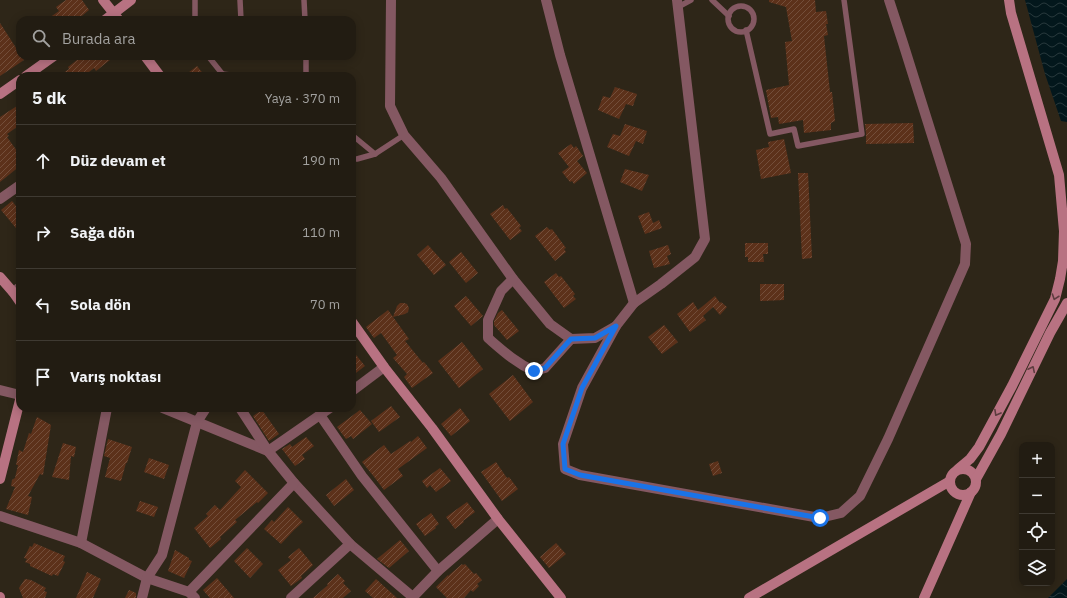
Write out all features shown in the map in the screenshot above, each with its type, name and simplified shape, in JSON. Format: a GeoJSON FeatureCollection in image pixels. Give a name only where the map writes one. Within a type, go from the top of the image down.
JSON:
{"type":"FeatureCollection","features":[{"type":"Feature","properties":{"kind":"street"},"geometry":{"type":"LineString","coordinates":[[103,0],[116,16]]}},
{"type":"Feature","properties":{"kind":"street"},"geometry":{"type":"LineString","coordinates":[[118,16],[132,0]]}},
{"type":"Feature","properties":{"kind":"street"},"geometry":{"type":"LineString","coordinates":[[391,0],[390,106],[404,135],[441,178],[513,279],[550,324],[571,339],[595,338],[616,326]]}},
{"type":"Feature","properties":{"kind":"street"},"geometry":{"type":"LineString","coordinates":[[546,0],[560,55],[634,303]]}},
{"type":"Feature","properties":{"kind":"street"},"geometry":{"type":"LineString","coordinates":[[677,4],[705,239],[695,257],[634,303],[616,326],[582,388],[563,444],[565,469],[580,475],[820,518],[841,513],[860,496],[888,439],[965,264],[966,244],[906,50],[888,0]]}},
{"type":"Feature","properties":{"kind":"street"},"geometry":{"type":"LineString","coordinates":[[1009,0],[1011,13],[1059,175],[1067,191]]}},
{"type":"Feature","properties":{"kind":"street"},"geometry":{"type":"LineString","coordinates":[[34,72],[49,60]]}},
{"type":"Feature","properties":{"kind":"street"},"geometry":{"type":"LineString","coordinates":[[148,60],[157,72]]}},
{"type":"Feature","properties":{"kind":"street"},"geometry":{"type":"LineString","coordinates":[[0,94],[16,83]]}},
{"type":"Feature","properties":{"kind":"street"},"geometry":{"type":"LineString","coordinates":[[971,492],[963,495],[955,492],[952,489],[950,481],[952,474],[970,459],[979,447],[1012,386],[1055,299],[1065,259],[1065,233],[1059,175]]}},
{"type":"Feature","properties":{"kind":"street"},"geometry":{"type":"LineString","coordinates":[[0,200],[16,191]]}},
{"type":"Feature","properties":{"kind":"street"},"geometry":{"type":"LineString","coordinates":[[0,277],[16,288]]}},
{"type":"Feature","properties":{"kind":"street"},"geometry":{"type":"LineString","coordinates":[[513,279],[501,291],[488,320],[488,338],[510,357],[523,366],[534,371],[545,368],[571,339]]}},
{"type":"Feature","properties":{"kind":"street"},"geometry":{"type":"LineString","coordinates":[[976,479],[1001,434],[1050,333],[1067,303]]}},
{"type":"Feature","properties":{"kind":"street"},"geometry":{"type":"LineString","coordinates":[[356,328],[384,367],[432,428],[498,519],[561,598]]}},
{"type":"Feature","properties":{"kind":"street"},"geometry":{"type":"LineString","coordinates":[[356,388],[384,367]]}},
{"type":"Feature","properties":{"kind":"street"},"geometry":{"type":"LineString","coordinates":[[0,390],[16,394]]}},
{"type":"Feature","properties":{"kind":"street"},"geometry":{"type":"LineString","coordinates":[[0,480],[17,412]]}},
{"type":"Feature","properties":{"kind":"street"},"geometry":{"type":"LineString","coordinates":[[81,543],[106,412]]}},
{"type":"Feature","properties":{"kind":"street"},"geometry":{"type":"LineString","coordinates":[[173,412],[268,451]]}},
{"type":"Feature","properties":{"kind":"street"},"geometry":{"type":"LineString","coordinates":[[142,598],[147,578],[162,555],[197,422],[203,412]]}},
{"type":"Feature","properties":{"kind":"street"},"geometry":{"type":"LineString","coordinates":[[243,412],[268,451],[294,483],[350,544],[413,598],[438,571],[498,519]]}},
{"type":"Feature","properties":{"kind":"street"},"geometry":{"type":"LineString","coordinates":[[268,451],[324,412]]}},
{"type":"Feature","properties":{"kind":"street"},"geometry":{"type":"LineString","coordinates":[[320,415],[362,476],[438,571]]}},
{"type":"Feature","properties":{"kind":"street"},"geometry":{"type":"LineString","coordinates":[[925,598],[971,492],[976,486],[974,474],[967,469],[958,469]]}},
{"type":"Feature","properties":{"kind":"street"},"geometry":{"type":"LineString","coordinates":[[749,598],[950,481]]}},
{"type":"Feature","properties":{"kind":"street"},"geometry":{"type":"LineString","coordinates":[[0,516],[81,543],[147,578],[192,595],[294,483]]}},
{"type":"Feature","properties":{"kind":"street"},"geometry":{"type":"LineString","coordinates":[[291,598],[350,544]]}},
{"type":"Feature","properties":{"kind":"lane"},"geometry":{"type":"LineString","coordinates":[[195,0],[195,16]]}},
{"type":"Feature","properties":{"kind":"lane"},"geometry":{"type":"LineString","coordinates":[[240,0],[241,16]]}},
{"type":"Feature","properties":{"kind":"lane"},"geometry":{"type":"LineString","coordinates":[[304,0],[305,16]]}},
{"type":"Feature","properties":{"kind":"lane"},"geometry":{"type":"LineString","coordinates":[[677,4],[691,0]]}},
{"type":"Feature","properties":{"kind":"lane"},"geometry":{"type":"LineString","coordinates":[[712,0],[728,16]]}},
{"type":"Feature","properties":{"kind":"lane"},"geometry":{"type":"LineString","coordinates":[[746,30],[770,134],[794,129],[798,146],[862,134],[844,0]]}},
{"type":"Feature","properties":{"kind":"lane"},"geometry":{"type":"LineString","coordinates":[[735,7],[746,7],[751,11],[753,22],[751,27],[746,30],[742,31],[733,29],[728,21],[728,16],[735,7]]}},
{"type":"Feature","properties":{"kind":"lane"},"geometry":{"type":"LineString","coordinates":[[211,60],[221,72]]}},
{"type":"Feature","properties":{"kind":"lane"},"geometry":{"type":"LineString","coordinates":[[306,60],[306,72]]}},
{"type":"Feature","properties":{"kind":"lane"},"geometry":{"type":"LineString","coordinates":[[356,159],[375,154],[404,135]]}},
{"type":"Feature","properties":{"kind":"lane"},"geometry":{"type":"LineString","coordinates":[[356,138],[375,154]]}},
{"type":"Feature","properties":{"kind":"water"},"geometry":{"type":"Polygon","coordinates":[[[1025,0],[1067,0],[1067,122],[1061,121],[1045,74],[1025,0]]]}},
{"type":"Feature","properties":{"kind":"water"},"geometry":{"type":"Polygon","coordinates":[[[1067,579],[1067,598],[1048,598],[1067,579]]]}},
{"type":"Feature","properties":{"kind":"building"},"geometry":{"type":"Polygon","coordinates":[[[66,0],[82,0],[89,10],[82,16],[52,16],[59,11],[56,7],[66,0]]]}},
{"type":"Feature","properties":{"kind":"building"},"geometry":{"type":"Polygon","coordinates":[[[769,0],[815,0],[816,12],[826,11],[828,35],[824,36],[830,92],[832,92],[835,121],[831,123],[831,130],[804,133],[803,120],[779,124],[778,117],[771,118],[766,90],[789,85],[785,42],[792,41],[786,7],[769,2],[769,0]]]}},
{"type":"Feature","properties":{"kind":"building"},"geometry":{"type":"Polygon","coordinates":[[[0,23],[16,48],[16,60],[24,60],[0,76],[0,23]]]}},
{"type":"Feature","properties":{"kind":"building"},"geometry":{"type":"Polygon","coordinates":[[[77,60],[110,60],[96,71],[94,68],[89,72],[65,72],[69,69],[68,67],[77,60]]]}},
{"type":"Feature","properties":{"kind":"building"},"geometry":{"type":"Polygon","coordinates":[[[197,66],[202,72],[189,72],[197,66]]]}},
{"type":"Feature","properties":{"kind":"building"},"geometry":{"type":"Polygon","coordinates":[[[615,87],[637,94],[633,106],[626,104],[619,119],[598,110],[603,96],[610,98],[615,87]]]}},
{"type":"Feature","properties":{"kind":"building"},"geometry":{"type":"Polygon","coordinates":[[[16,107],[16,128],[7,134],[9,136],[7,137],[16,149],[16,169],[0,182],[0,117],[16,107]]]}},
{"type":"Feature","properties":{"kind":"building"},"geometry":{"type":"Polygon","coordinates":[[[913,123],[914,143],[866,144],[865,124],[913,123]]]}},
{"type":"Feature","properties":{"kind":"building"},"geometry":{"type":"Polygon","coordinates":[[[625,124],[647,131],[643,144],[636,141],[629,156],[607,147],[613,134],[620,136],[625,124]]]}},
{"type":"Feature","properties":{"kind":"building"},"geometry":{"type":"Polygon","coordinates":[[[784,139],[791,173],[761,179],[756,150],[769,147],[768,142],[784,139]]]}},
{"type":"Feature","properties":{"kind":"building"},"geometry":{"type":"Polygon","coordinates":[[[571,144],[574,148],[576,146],[583,156],[577,161],[587,173],[574,184],[572,181],[570,182],[562,172],[569,167],[558,153],[571,144]]]}},
{"type":"Feature","properties":{"kind":"building"},"geometry":{"type":"Polygon","coordinates":[[[625,169],[649,175],[642,191],[620,182],[625,169]]]}},
{"type":"Feature","properties":{"kind":"building"},"geometry":{"type":"Polygon","coordinates":[[[798,173],[808,173],[812,258],[802,259],[798,173]]]}},
{"type":"Feature","properties":{"kind":"building"},"geometry":{"type":"Polygon","coordinates":[[[12,201],[16,206],[16,228],[1,210],[12,201]]]}},
{"type":"Feature","properties":{"kind":"building"},"geometry":{"type":"Polygon","coordinates":[[[503,205],[521,226],[519,228],[522,231],[510,240],[490,214],[503,205]]]}},
{"type":"Feature","properties":{"kind":"building"},"geometry":{"type":"Polygon","coordinates":[[[649,212],[653,223],[659,220],[662,228],[645,234],[638,216],[649,212]]]}},
{"type":"Feature","properties":{"kind":"building"},"geometry":{"type":"Polygon","coordinates":[[[547,227],[550,230],[552,229],[566,248],[564,249],[566,252],[555,261],[535,236],[547,227]]]}},
{"type":"Feature","properties":{"kind":"building"},"geometry":{"type":"Polygon","coordinates":[[[745,243],[768,243],[768,254],[763,254],[764,262],[748,262],[748,257],[745,257],[745,243]]]}},
{"type":"Feature","properties":{"kind":"building"},"geometry":{"type":"Polygon","coordinates":[[[428,245],[446,265],[434,275],[417,255],[428,245]]]}},
{"type":"Feature","properties":{"kind":"building"},"geometry":{"type":"Polygon","coordinates":[[[668,245],[671,254],[667,256],[670,264],[654,268],[649,251],[668,245]]]}},
{"type":"Feature","properties":{"kind":"building"},"geometry":{"type":"Polygon","coordinates":[[[461,252],[478,273],[466,283],[449,262],[461,252]]]}},
{"type":"Feature","properties":{"kind":"building"},"geometry":{"type":"Polygon","coordinates":[[[556,273],[559,277],[561,276],[575,294],[573,296],[576,299],[564,308],[544,282],[556,273]]]}},
{"type":"Feature","properties":{"kind":"building"},"geometry":{"type":"Polygon","coordinates":[[[760,284],[784,284],[784,300],[760,301],[760,284]]]}},
{"type":"Feature","properties":{"kind":"building"},"geometry":{"type":"Polygon","coordinates":[[[466,296],[483,316],[471,326],[454,306],[466,296]]]}},
{"type":"Feature","properties":{"kind":"building"},"geometry":{"type":"Polygon","coordinates":[[[715,296],[720,303],[721,302],[727,307],[720,315],[713,307],[703,316],[706,320],[690,332],[677,314],[693,302],[698,310],[715,296]]]}},
{"type":"Feature","properties":{"kind":"building"},"geometry":{"type":"Polygon","coordinates":[[[400,303],[407,304],[409,308],[408,312],[393,317],[397,306],[400,303]]]}},
{"type":"Feature","properties":{"kind":"building"},"geometry":{"type":"Polygon","coordinates":[[[388,310],[409,339],[405,341],[433,373],[412,388],[404,377],[407,374],[393,358],[397,355],[381,333],[374,338],[366,327],[388,310]]]}},
{"type":"Feature","properties":{"kind":"building"},"geometry":{"type":"Polygon","coordinates":[[[502,310],[519,331],[507,340],[494,325],[494,321],[498,313],[502,310]]]}},
{"type":"Feature","properties":{"kind":"building"},"geometry":{"type":"Polygon","coordinates":[[[664,325],[678,342],[662,354],[648,337],[664,325]]]}},
{"type":"Feature","properties":{"kind":"building"},"geometry":{"type":"Polygon","coordinates":[[[462,342],[483,369],[459,388],[438,361],[462,342]]]}},
{"type":"Feature","properties":{"kind":"building"},"geometry":{"type":"Polygon","coordinates":[[[356,355],[365,366],[356,373],[356,355]]]}},
{"type":"Feature","properties":{"kind":"building"},"geometry":{"type":"Polygon","coordinates":[[[513,375],[533,402],[510,421],[489,394],[513,375]]]}},
{"type":"Feature","properties":{"kind":"building"},"geometry":{"type":"Polygon","coordinates":[[[391,406],[400,417],[379,432],[371,421],[391,406]]]}},
{"type":"Feature","properties":{"kind":"building"},"geometry":{"type":"Polygon","coordinates":[[[460,408],[470,421],[451,436],[441,424],[460,408]]]}},
{"type":"Feature","properties":{"kind":"building"},"geometry":{"type":"Polygon","coordinates":[[[360,410],[372,424],[353,439],[351,436],[346,439],[337,427],[360,410]]]}},
{"type":"Feature","properties":{"kind":"building"},"geometry":{"type":"Polygon","coordinates":[[[259,412],[263,412],[279,434],[269,441],[253,416],[259,412]]]}},
{"type":"Feature","properties":{"kind":"building"},"geometry":{"type":"Polygon","coordinates":[[[37,417],[51,425],[43,475],[40,474],[28,496],[32,497],[28,515],[6,509],[15,487],[11,486],[12,480],[15,478],[18,465],[16,465],[19,450],[23,452],[29,433],[31,434],[37,417]]]}},
{"type":"Feature","properties":{"kind":"building"},"geometry":{"type":"Polygon","coordinates":[[[418,436],[427,448],[398,469],[403,476],[384,490],[362,462],[384,445],[391,454],[418,436]]]}},
{"type":"Feature","properties":{"kind":"building"},"geometry":{"type":"Polygon","coordinates":[[[306,437],[314,446],[302,455],[305,459],[295,466],[282,449],[290,444],[292,447],[306,437]]]}},
{"type":"Feature","properties":{"kind":"building"},"geometry":{"type":"Polygon","coordinates":[[[108,439],[132,447],[121,481],[105,477],[110,458],[104,456],[108,439]]]}},
{"type":"Feature","properties":{"kind":"building"},"geometry":{"type":"Polygon","coordinates":[[[63,443],[76,447],[74,457],[71,456],[69,480],[52,477],[63,443]]]}},
{"type":"Feature","properties":{"kind":"building"},"geometry":{"type":"Polygon","coordinates":[[[149,458],[169,465],[164,479],[144,472],[149,458]]]}},
{"type":"Feature","properties":{"kind":"building"},"geometry":{"type":"Polygon","coordinates":[[[718,461],[722,473],[713,476],[709,464],[718,461]]]}},
{"type":"Feature","properties":{"kind":"building"},"geometry":{"type":"Polygon","coordinates":[[[496,462],[507,478],[509,477],[518,489],[502,501],[481,472],[496,462]]]}},
{"type":"Feature","properties":{"kind":"building"},"geometry":{"type":"Polygon","coordinates":[[[440,468],[451,481],[436,492],[430,485],[427,488],[422,481],[440,468]]]}},
{"type":"Feature","properties":{"kind":"building"},"geometry":{"type":"Polygon","coordinates":[[[245,470],[268,493],[258,503],[257,502],[235,520],[237,522],[210,548],[194,528],[208,516],[206,514],[215,505],[220,510],[241,487],[235,481],[245,470]]]}},
{"type":"Feature","properties":{"kind":"building"},"geometry":{"type":"Polygon","coordinates":[[[346,479],[354,490],[334,506],[326,495],[346,479]]]}},
{"type":"Feature","properties":{"kind":"building"},"geometry":{"type":"Polygon","coordinates":[[[140,501],[158,507],[154,517],[136,511],[140,501]]]}},
{"type":"Feature","properties":{"kind":"building"},"geometry":{"type":"Polygon","coordinates":[[[467,502],[475,512],[455,529],[446,517],[467,502]]]}},
{"type":"Feature","properties":{"kind":"building"},"geometry":{"type":"Polygon","coordinates":[[[288,507],[303,522],[281,544],[264,529],[272,520],[274,522],[288,507]]]}},
{"type":"Feature","properties":{"kind":"building"},"geometry":{"type":"Polygon","coordinates":[[[431,513],[439,524],[425,536],[416,524],[431,513]]]}},
{"type":"Feature","properties":{"kind":"building"},"geometry":{"type":"Polygon","coordinates":[[[400,540],[409,551],[389,568],[377,559],[400,540]]]}},
{"type":"Feature","properties":{"kind":"building"},"geometry":{"type":"Polygon","coordinates":[[[34,543],[65,556],[63,561],[65,562],[58,576],[53,574],[52,576],[30,566],[30,564],[25,562],[27,559],[24,558],[30,546],[32,547],[34,543]]]}},
{"type":"Feature","properties":{"kind":"building"},"geometry":{"type":"Polygon","coordinates":[[[556,543],[566,554],[549,568],[540,557],[556,543]]]}},
{"type":"Feature","properties":{"kind":"building"},"geometry":{"type":"Polygon","coordinates":[[[247,548],[263,564],[250,578],[234,561],[247,548]]]}},
{"type":"Feature","properties":{"kind":"building"},"geometry":{"type":"Polygon","coordinates":[[[299,548],[313,565],[301,576],[302,578],[291,586],[278,570],[291,560],[288,557],[299,548]]]}},
{"type":"Feature","properties":{"kind":"building"},"geometry":{"type":"Polygon","coordinates":[[[175,550],[192,561],[184,578],[168,571],[175,550]]]}},
{"type":"Feature","properties":{"kind":"building"},"geometry":{"type":"Polygon","coordinates":[[[462,564],[465,564],[482,580],[477,584],[479,586],[473,592],[471,590],[464,598],[447,598],[436,587],[462,564]]]}},
{"type":"Feature","properties":{"kind":"building"},"geometry":{"type":"Polygon","coordinates":[[[87,572],[101,579],[93,598],[76,598],[87,572]]]}},
{"type":"Feature","properties":{"kind":"building"},"geometry":{"type":"Polygon","coordinates":[[[338,574],[345,581],[343,583],[351,591],[343,598],[313,598],[328,585],[327,584],[338,574]]]}},
{"type":"Feature","properties":{"kind":"building"},"geometry":{"type":"Polygon","coordinates":[[[217,578],[234,598],[210,598],[203,590],[217,578]]]}},
{"type":"Feature","properties":{"kind":"building"},"geometry":{"type":"Polygon","coordinates":[[[25,579],[31,580],[46,588],[44,591],[47,592],[45,598],[23,598],[19,588],[25,579]]]}},
{"type":"Feature","properties":{"kind":"building"},"geometry":{"type":"Polygon","coordinates":[[[376,579],[397,598],[373,598],[365,591],[376,579]]]}},
{"type":"Feature","properties":{"kind":"building"},"geometry":{"type":"Polygon","coordinates":[[[129,590],[136,593],[136,598],[125,598],[129,590]]]}},
{"type":"Feature","properties":{"kind":"route"},"geometry":{"type":"LineString","coordinates":[[534,371],[545,368],[571,339],[595,338],[616,326],[582,388],[563,444],[565,469],[580,475],[820,518]]}}]}
